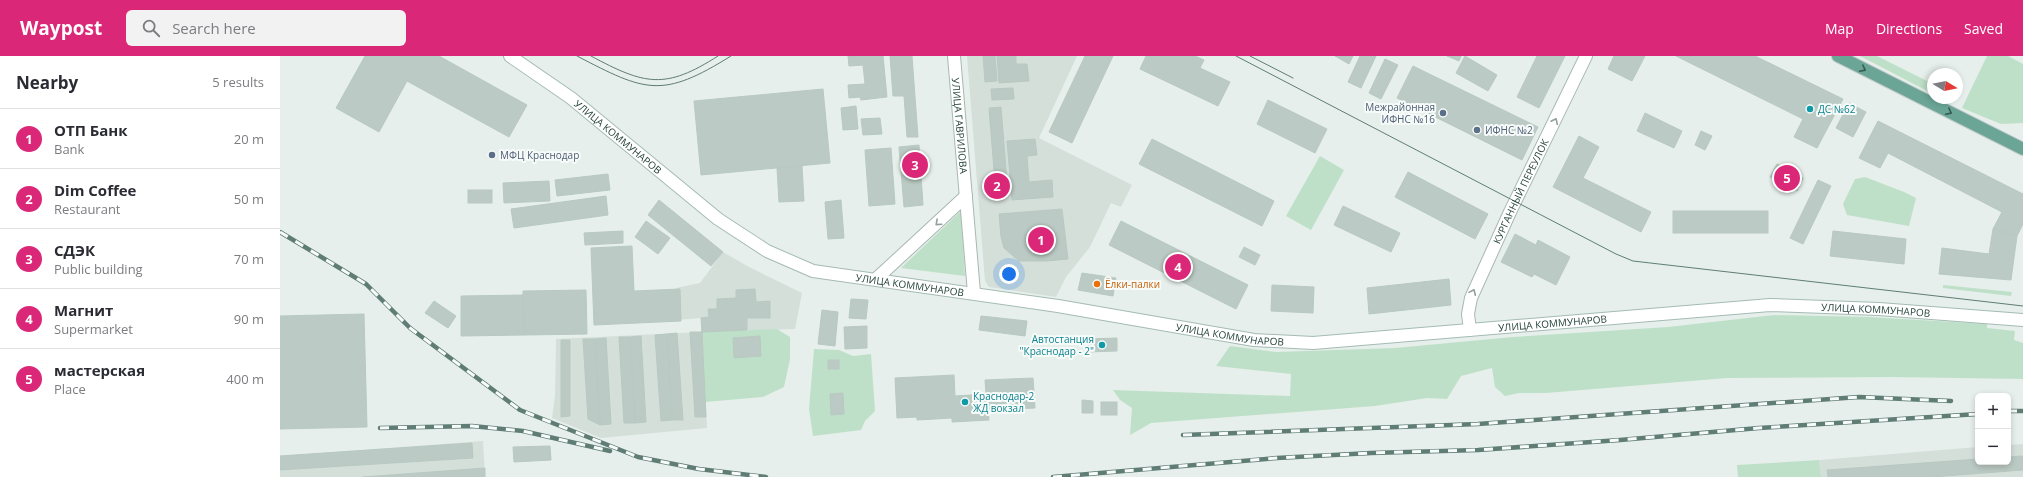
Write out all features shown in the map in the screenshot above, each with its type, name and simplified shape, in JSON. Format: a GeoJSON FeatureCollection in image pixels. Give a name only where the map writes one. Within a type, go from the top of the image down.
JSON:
{"type":"FeatureCollection","features":[{"type":"Feature","properties":{"kind":"main road","name":"УЛИЦА КОММУНАРОВ"},"geometry":{"type":"LineString","coordinates":[[510,56],[571,98],[707,210],[767,251],[813,271],[974,293],[1254,340],[1313,343],[1787,304],[2023,320]]}},
{"type":"Feature","properties":{"kind":"main road","name":"УЛИЦА ГАВРИЛОВА"},"geometry":{"type":"LineString","coordinates":[[954,56],[974,293]]}},
{"type":"Feature","properties":{"kind":"main road","name":"КУРГАННЫЙ ПЕРЕУЛОК"},"geometry":{"type":"LineString","coordinates":[[1470,330],[1468,314],[1470,298],[1519,192],[1586,56]]}},
{"type":"Feature","properties":{"kind":"main road"},"geometry":{"type":"LineString","coordinates":[[1838,56],[2023,149]]}},
{"type":"Feature","properties":{"kind":"main road"},"geometry":{"type":"LineString","coordinates":[[2000,138],[2023,139]]}},
{"type":"Feature","properties":{"kind":"main road"},"geometry":{"type":"LineString","coordinates":[[876,279],[966,196]]}},
{"type":"Feature","properties":{"kind":"shaded area"},"geometry":{"type":"Polygon","coordinates":[[[967,56],[1077,56],[1039,138],[1132,185],[1121,207],[1111,203],[1090,247],[1066,277],[1056,297],[989,287],[985,281],[967,56]]]}},
{"type":"Feature","properties":{"kind":"shaded area"},"geometry":{"type":"Polygon","coordinates":[[[723,252],[749,267],[802,293],[795,329],[702,332],[707,428],[601,438],[552,418],[555,396],[556,339],[701,332],[701,318],[677,320],[676,288],[700,283],[723,252]]]}},
{"type":"Feature","properties":{"kind":"shaded area"},"geometry":{"type":"Polygon","coordinates":[[[483,441],[485,477],[280,477],[280,456],[483,441]]]}},
{"type":"Feature","properties":{"kind":"shaded area"},"geometry":{"type":"Polygon","coordinates":[[[2023,444],[2023,477],[1821,477],[1819,460],[1975,447],[1975,465],[2011,465],[2011,445],[2023,444]]]}},
{"type":"Feature","properties":{"kind":"green space"},"geometry":{"type":"Polygon","coordinates":[[[1860,56],[1877,56],[1927,81],[1927,91],[1860,56]]]}},
{"type":"Feature","properties":{"kind":"green space"},"geometry":{"type":"Polygon","coordinates":[[[1987,56],[2008,56],[2023,64],[2023,123],[2001,124],[1962,108],[1987,56]]]}},
{"type":"Feature","properties":{"kind":"green space"},"geometry":{"type":"Polygon","coordinates":[[[1320,156],[1344,170],[1311,230],[1286,216],[1320,156]]]}},
{"type":"Feature","properties":{"kind":"green space"},"geometry":{"type":"Polygon","coordinates":[[[1865,177],[1916,198],[1909,226],[1847,215],[1843,204],[1855,179],[1865,177]]]}},
{"type":"Feature","properties":{"kind":"green space"},"geometry":{"type":"Polygon","coordinates":[[[961,211],[965,276],[901,268],[961,211]]]}},
{"type":"Feature","properties":{"kind":"green space"},"geometry":{"type":"Polygon","coordinates":[[[1943,285],[2012,292],[2011,296],[1943,288],[1943,285]]]}},
{"type":"Feature","properties":{"kind":"green space"},"geometry":{"type":"Polygon","coordinates":[[[1774,315],[1869,317],[1987,324],[1987,328],[2015,331],[2014,340],[2023,343],[2023,379],[1891,377],[1727,378],[1546,393],[1519,393],[1505,396],[1495,387],[1492,368],[1461,376],[1447,399],[1427,398],[1375,406],[1151,423],[1130,435],[1132,408],[1120,400],[1113,390],[1290,396],[1291,374],[1216,366],[1230,346],[1276,352],[1395,348],[1513,337],[1668,327],[1774,315]]]}},
{"type":"Feature","properties":{"kind":"green space"},"geometry":{"type":"Polygon","coordinates":[[[777,329],[790,337],[790,359],[784,387],[763,397],[705,402],[702,332],[777,329]]]}},
{"type":"Feature","properties":{"kind":"green space"},"geometry":{"type":"Polygon","coordinates":[[[814,349],[839,350],[853,356],[871,354],[875,411],[865,421],[861,430],[813,436],[809,409],[814,349]]]}},
{"type":"Feature","properties":{"kind":"green space"},"geometry":{"type":"Polygon","coordinates":[[[1819,460],[1821,477],[1738,477],[1737,465],[1819,460]]]}},
{"type":"Feature","properties":{"kind":"building"},"geometry":{"type":"Polygon","coordinates":[[[365,56],[439,56],[527,105],[509,137],[407,81],[379,132],[336,108],[365,56]]]}},
{"type":"Feature","properties":{"kind":"building"},"geometry":{"type":"Polygon","coordinates":[[[848,56],[883,56],[887,97],[861,100],[860,97],[849,98],[848,85],[865,84],[863,65],[849,66],[848,56]]]}},
{"type":"Feature","properties":{"kind":"building"},"geometry":{"type":"Polygon","coordinates":[[[890,56],[912,56],[918,137],[907,137],[904,96],[893,96],[890,56]]]}},
{"type":"Feature","properties":{"kind":"building"},"geometry":{"type":"Polygon","coordinates":[[[983,56],[995,56],[997,81],[985,82],[983,56]]]}},
{"type":"Feature","properties":{"kind":"building"},"geometry":{"type":"Polygon","coordinates":[[[997,56],[1016,56],[1016,64],[1027,64],[1029,81],[999,83],[997,56]]]}},
{"type":"Feature","properties":{"kind":"building"},"geometry":{"type":"Polygon","coordinates":[[[1085,56],[1113,56],[1072,143],[1049,132],[1085,56]]]}},
{"type":"Feature","properties":{"kind":"building"},"geometry":{"type":"Polygon","coordinates":[[[1146,56],[1195,56],[1204,60],[1200,68],[1230,82],[1218,106],[1140,69],[1146,56]]]}},
{"type":"Feature","properties":{"kind":"building"},"geometry":{"type":"Polygon","coordinates":[[[1335,56],[1353,56],[1349,64],[1335,56]]]}},
{"type":"Feature","properties":{"kind":"building"},"geometry":{"type":"Polygon","coordinates":[[[1360,56],[1376,56],[1361,88],[1348,82],[1360,56]]]}},
{"type":"Feature","properties":{"kind":"building"},"geometry":{"type":"Polygon","coordinates":[[[1447,56],[1461,56],[1459,61],[1447,56]]]}},
{"type":"Feature","properties":{"kind":"building"},"geometry":{"type":"Polygon","coordinates":[[[1465,56],[1497,75],[1488,91],[1456,73],[1465,56]]]}},
{"type":"Feature","properties":{"kind":"building"},"geometry":{"type":"Polygon","coordinates":[[[1537,56],[1565,56],[1539,108],[1517,97],[1537,56]]]}},
{"type":"Feature","properties":{"kind":"building"},"geometry":{"type":"Polygon","coordinates":[[[1614,56],[1645,56],[1632,81],[1608,69],[1614,56]]]}},
{"type":"Feature","properties":{"kind":"building","name":"ДС №62"},"geometry":{"type":"Polygon","coordinates":[[[1676,56],[1755,56],[1843,99],[1817,148],[1794,137],[1803,119],[1676,56]]]}},
{"type":"Feature","properties":{"kind":"building"},"geometry":{"type":"Polygon","coordinates":[[[1385,59],[1398,65],[1381,99],[1369,93],[1385,59]]]}},
{"type":"Feature","properties":{"kind":"building"},"geometry":{"type":"Polygon","coordinates":[[[1413,66],[1538,127],[1522,160],[1397,98],[1413,66]]]}},
{"type":"Feature","properties":{"kind":"building"},"geometry":{"type":"Polygon","coordinates":[[[1013,88],[1014,99],[992,100],[991,89],[1013,88]]]}},
{"type":"Feature","properties":{"kind":"building"},"geometry":{"type":"Polygon","coordinates":[[[823,89],[830,163],[701,175],[694,101],[823,89]]]}},
{"type":"Feature","properties":{"kind":"building"},"geometry":{"type":"Polygon","coordinates":[[[1268,100],[1327,129],[1315,153],[1257,124],[1268,100]]]}},
{"type":"Feature","properties":{"kind":"building"},"geometry":{"type":"Polygon","coordinates":[[[1849,103],[1866,112],[1853,137],[1836,128],[1849,103]]]}},
{"type":"Feature","properties":{"kind":"building"},"geometry":{"type":"Polygon","coordinates":[[[856,106],[858,129],[843,130],[841,108],[856,106]]]}},
{"type":"Feature","properties":{"kind":"building"},"geometry":{"type":"Polygon","coordinates":[[[1001,107],[1008,194],[996,195],[989,108],[1001,107]]]}},
{"type":"Feature","properties":{"kind":"building"},"geometry":{"type":"Polygon","coordinates":[[[1645,113],[1682,131],[1674,148],[1637,131],[1645,113]]]}},
{"type":"Feature","properties":{"kind":"building"},"geometry":{"type":"Polygon","coordinates":[[[880,118],[882,134],[863,135],[861,119],[880,118]]]}},
{"type":"Feature","properties":{"kind":"building"},"geometry":{"type":"Polygon","coordinates":[[[1878,121],[2023,194],[2023,224],[2017,236],[1993,229],[2002,212],[1888,153],[1880,168],[1859,158],[1878,121]]]}},
{"type":"Feature","properties":{"kind":"building"},"geometry":{"type":"Polygon","coordinates":[[[1701,131],[1712,136],[1705,150],[1695,145],[1701,131]]]}},
{"type":"Feature","properties":{"kind":"building"},"geometry":{"type":"Polygon","coordinates":[[[1579,136],[1599,147],[1583,178],[1651,212],[1641,232],[1553,187],[1579,136]]]}},
{"type":"Feature","properties":{"kind":"building"},"geometry":{"type":"Polygon","coordinates":[[[1035,139],[1037,155],[1027,156],[1029,182],[1052,180],[1053,197],[1012,200],[1007,141],[1035,139]]]}},
{"type":"Feature","properties":{"kind":"building"},"geometry":{"type":"Polygon","coordinates":[[[1152,139],[1274,201],[1262,226],[1139,164],[1152,139]]]}},
{"type":"Feature","properties":{"kind":"building"},"geometry":{"type":"Polygon","coordinates":[[[919,145],[923,205],[904,207],[899,147],[919,145]]]}},
{"type":"Feature","properties":{"kind":"building"},"geometry":{"type":"Polygon","coordinates":[[[891,148],[895,204],[869,206],[865,150],[891,148]]]}},
{"type":"Feature","properties":{"kind":"building"},"geometry":{"type":"Polygon","coordinates":[[[1777,164],[1803,178],[1797,191],[1770,177],[1777,164]]]}},
{"type":"Feature","properties":{"kind":"building"},"geometry":{"type":"Polygon","coordinates":[[[802,166],[804,201],[779,202],[777,168],[802,166]]]}},
{"type":"Feature","properties":{"kind":"building"},"geometry":{"type":"Polygon","coordinates":[[[1408,172],[1488,214],[1475,239],[1395,197],[1408,172]]]}},
{"type":"Feature","properties":{"kind":"building"},"geometry":{"type":"Polygon","coordinates":[[[608,174],[610,190],[557,196],[555,180],[608,174]]]}},
{"type":"Feature","properties":{"kind":"building"},"geometry":{"type":"Polygon","coordinates":[[[1818,180],[1831,186],[1803,244],[1790,238],[1818,180]]]}},
{"type":"Feature","properties":{"kind":"building"},"geometry":{"type":"Polygon","coordinates":[[[549,181],[550,201],[504,203],[503,183],[549,181]]]}},
{"type":"Feature","properties":{"kind":"building"},"geometry":{"type":"Polygon","coordinates":[[[468,190],[492,190],[492,203],[468,203],[468,190]]]}},
{"type":"Feature","properties":{"kind":"building"},"geometry":{"type":"Polygon","coordinates":[[[606,196],[608,215],[514,228],[511,209],[606,196]]]}},
{"type":"Feature","properties":{"kind":"building"},"geometry":{"type":"Polygon","coordinates":[[[659,200],[723,252],[711,266],[648,215],[659,200]]]}},
{"type":"Feature","properties":{"kind":"building"},"geometry":{"type":"Polygon","coordinates":[[[841,200],[844,238],[828,239],[825,202],[841,200]]]}},
{"type":"Feature","properties":{"kind":"building"},"geometry":{"type":"Polygon","coordinates":[[[1343,206],[1400,233],[1391,252],[1334,225],[1343,206]]]}},
{"type":"Feature","properties":{"kind":"building"},"geometry":{"type":"Polygon","coordinates":[[[1062,209],[1068,259],[1019,261],[1004,248],[1001,237],[999,214],[1062,209]]]}},
{"type":"Feature","properties":{"kind":"building"},"geometry":{"type":"Polygon","coordinates":[[[1673,211],[1768,211],[1768,233],[1673,233],[1673,211]]]}},
{"type":"Feature","properties":{"kind":"building"},"geometry":{"type":"Polygon","coordinates":[[[646,221],[670,238],[658,254],[635,237],[646,221]]]}},
{"type":"Feature","properties":{"kind":"building"},"geometry":{"type":"Polygon","coordinates":[[[1121,221],[1248,285],[1236,309],[1109,245],[1121,221]]]}},
{"type":"Feature","properties":{"kind":"building"},"geometry":{"type":"Polygon","coordinates":[[[1993,229],[2017,236],[2011,280],[1939,274],[1942,248],[1989,254],[1993,229]]]}},
{"type":"Feature","properties":{"kind":"building"},"geometry":{"type":"Polygon","coordinates":[[[623,231],[623,243],[585,245],[584,233],[623,231]]]}},
{"type":"Feature","properties":{"kind":"building"},"geometry":{"type":"Polygon","coordinates":[[[1833,231],[1906,239],[1904,264],[1830,256],[1833,231]]]}},
{"type":"Feature","properties":{"kind":"building"},"geometry":{"type":"Polygon","coordinates":[[[1515,234],[1536,245],[1538,240],[1570,257],[1556,285],[1534,274],[1532,277],[1501,262],[1515,234]]]}},
{"type":"Feature","properties":{"kind":"building"},"geometry":{"type":"Polygon","coordinates":[[[632,246],[634,291],[680,289],[681,321],[594,325],[591,248],[632,246]]]}},
{"type":"Feature","properties":{"kind":"building"},"geometry":{"type":"Polygon","coordinates":[[[1244,247],[1260,255],[1255,265],[1239,257],[1244,247]]]}},
{"type":"Feature","properties":{"kind":"building","name":"Ёлки-палки"},"geometry":{"type":"Polygon","coordinates":[[[1082,273],[1116,278],[1113,296],[1078,290],[1082,273]]]}},
{"type":"Feature","properties":{"kind":"building"},"geometry":{"type":"Polygon","coordinates":[[[1449,279],[1451,305],[1369,314],[1367,288],[1449,279]]]}},
{"type":"Feature","properties":{"kind":"building"},"geometry":{"type":"Polygon","coordinates":[[[1272,285],[1314,287],[1313,313],[1271,311],[1272,285]]]}},
{"type":"Feature","properties":{"kind":"building"},"geometry":{"type":"Polygon","coordinates":[[[755,289],[756,302],[770,301],[770,318],[747,318],[747,330],[702,332],[701,318],[709,317],[708,309],[717,309],[717,299],[736,298],[736,290],[755,289]]]}},
{"type":"Feature","properties":{"kind":"building"},"geometry":{"type":"Polygon","coordinates":[[[586,290],[587,334],[524,335],[523,291],[586,290]]]}},
{"type":"Feature","properties":{"kind":"building"},"geometry":{"type":"Polygon","coordinates":[[[523,295],[524,335],[461,336],[461,296],[523,295]]]}},
{"type":"Feature","properties":{"kind":"building"},"geometry":{"type":"Polygon","coordinates":[[[851,299],[868,300],[866,319],[849,318],[851,299]]]}},
{"type":"Feature","properties":{"kind":"building"},"geometry":{"type":"Polygon","coordinates":[[[434,301],[456,316],[448,328],[425,313],[434,301]]]}},
{"type":"Feature","properties":{"kind":"building"},"geometry":{"type":"Polygon","coordinates":[[[822,310],[838,312],[835,346],[818,344],[822,310]]]}},
{"type":"Feature","properties":{"kind":"building"},"geometry":{"type":"Polygon","coordinates":[[[364,314],[367,427],[280,429],[280,316],[364,314]]]}},
{"type":"Feature","properties":{"kind":"building"},"geometry":{"type":"Polygon","coordinates":[[[981,316],[1027,321],[1025,336],[979,330],[981,316]]]}},
{"type":"Feature","properties":{"kind":"building"},"geometry":{"type":"Polygon","coordinates":[[[867,326],[867,348],[845,349],[844,327],[867,326]]]}},
{"type":"Feature","properties":{"kind":"building"},"geometry":{"type":"Polygon","coordinates":[[[690,332],[702,332],[706,417],[695,417],[690,332]]]}},
{"type":"Feature","properties":{"kind":"building"},"geometry":{"type":"Polygon","coordinates":[[[677,333],[683,420],[672,420],[667,334],[677,333]]]}},
{"type":"Feature","properties":{"kind":"building"},"geometry":{"type":"Polygon","coordinates":[[[667,334],[672,420],[661,421],[655,335],[667,334]]]}},
{"type":"Feature","properties":{"kind":"building"},"geometry":{"type":"Polygon","coordinates":[[[641,336],[646,422],[635,423],[630,337],[641,336]]]}},
{"type":"Feature","properties":{"kind":"building"},"geometry":{"type":"Polygon","coordinates":[[[760,336],[761,356],[734,358],[733,338],[760,336]]]}},
{"type":"Feature","properties":{"kind":"building"},"geometry":{"type":"Polygon","coordinates":[[[619,337],[630,337],[635,423],[624,423],[619,337]]]}},
{"type":"Feature","properties":{"kind":"building"},"geometry":{"type":"Polygon","coordinates":[[[606,338],[611,424],[600,425],[595,339],[606,338]]]}},
{"type":"Feature","properties":{"kind":"building","name":"Автостанция \"Краснодар - 2\""},"geometry":{"type":"Polygon","coordinates":[[[1117,338],[1117,351],[1087,352],[1087,339],[1117,338]]]}},
{"type":"Feature","properties":{"kind":"building"},"geometry":{"type":"Polygon","coordinates":[[[583,339],[595,339],[600,425],[588,419],[583,339]]]}},
{"type":"Feature","properties":{"kind":"building"},"geometry":{"type":"Polygon","coordinates":[[[561,340],[570,340],[570,416],[561,417],[561,340]]]}},
{"type":"Feature","properties":{"kind":"building"},"geometry":{"type":"Polygon","coordinates":[[[828,360],[839,360],[839,369],[828,369],[828,360]]]}},
{"type":"Feature","properties":{"kind":"building","name":"Краснодар-2 ЖД вокзал"},"geometry":{"type":"Polygon","coordinates":[[[954,375],[955,396],[986,394],[985,380],[1033,378],[1035,408],[988,410],[989,420],[952,422],[952,418],[917,420],[917,417],[897,418],[895,378],[954,375]]]}},
{"type":"Feature","properties":{"kind":"building"},"geometry":{"type":"Polygon","coordinates":[[[843,393],[844,414],[831,415],[830,394],[843,393]]]}},
{"type":"Feature","properties":{"kind":"building"},"geometry":{"type":"Polygon","coordinates":[[[1082,400],[1093,401],[1093,413],[1082,413],[1082,400]]]}},
{"type":"Feature","properties":{"kind":"building"},"geometry":{"type":"Polygon","coordinates":[[[1101,402],[1117,402],[1117,415],[1101,415],[1101,402]]]}},
{"type":"Feature","properties":{"kind":"building"},"geometry":{"type":"Polygon","coordinates":[[[472,443],[473,458],[280,470],[280,456],[472,443]]]}},
{"type":"Feature","properties":{"kind":"building"},"geometry":{"type":"Polygon","coordinates":[[[550,446],[551,460],[514,462],[513,447],[550,446]]]}},
{"type":"Feature","properties":{"kind":"building"},"geometry":{"type":"Polygon","coordinates":[[[2023,456],[2023,470],[1932,477],[1828,477],[1827,470],[1975,459],[1975,465],[2011,465],[2011,457],[2023,456]]]}},
{"type":"Feature","properties":{"kind":"building"},"geometry":{"type":"Polygon","coordinates":[[[485,468],[485,477],[363,477],[485,468]]]}},
{"type":"Feature","properties":{"kind":"tram line"},"geometry":{"type":"LineString","coordinates":[[577,56],[620,77],[654,86],[670,84],[688,79],[731,56]]}},
{"type":"Feature","properties":{"kind":"tram line"},"geometry":{"type":"LineString","coordinates":[[591,56],[626,73],[641,78],[655,80],[669,79],[683,74],[700,67],[718,56]]}},
{"type":"Feature","properties":{"kind":"tram line"},"geometry":{"type":"LineString","coordinates":[[1236,56],[1616,254],[1633,261],[2023,306]]}},
{"type":"Feature","properties":{"kind":"tram line"},"geometry":{"type":"LineString","coordinates":[[1250,56],[1293,78]]}},
{"type":"Feature","properties":{"kind":"railway"},"geometry":{"type":"LineString","coordinates":[[280,232],[366,284],[410,328],[520,410],[638,457],[699,469],[766,477]]}},
{"type":"Feature","properties":{"kind":"railway"},"geometry":{"type":"LineString","coordinates":[[1183,435],[1478,424],[1859,397],[1951,401]]}},
{"type":"Feature","properties":{"kind":"railway"},"geometry":{"type":"LineString","coordinates":[[2011,411],[2023,411]]}},
{"type":"Feature","properties":{"kind":"railway"},"geometry":{"type":"LineString","coordinates":[[1053,477],[1277,458],[1371,453],[1478,450],[1759,428],[1975,414]]}},
{"type":"Feature","properties":{"kind":"railway"},"geometry":{"type":"LineString","coordinates":[[380,428],[472,426],[523,431],[610,451]]}},
{"type":"Feature","properties":{"kind":"place","name":"ДС №62"},"geometry":{"type":"Point","coordinates":[1810,109]}},
{"type":"Feature","properties":{"kind":"place","name":"Межрайонная ИФНС №16"},"geometry":{"type":"Point","coordinates":[1443,113]}},
{"type":"Feature","properties":{"kind":"place","name":"ИФНС №2"},"geometry":{"type":"Point","coordinates":[1477,130]}},
{"type":"Feature","properties":{"kind":"place","name":"МФЦ Краснодар"},"geometry":{"type":"Point","coordinates":[492,155]}},
{"type":"Feature","properties":{"kind":"place","name":"СДЭК"},"geometry":{"type":"Point","coordinates":[915,165]}},
{"type":"Feature","properties":{"kind":"place","name":"мастерская"},"geometry":{"type":"Point","coordinates":[1787,178]}},
{"type":"Feature","properties":{"kind":"place","name":"Dim Coffee"},"geometry":{"type":"Point","coordinates":[997,186]}},
{"type":"Feature","properties":{"kind":"place","name":"ОТП Банк"},"geometry":{"type":"Point","coordinates":[1041,240]}},
{"type":"Feature","properties":{"kind":"place","name":"Магнит"},"geometry":{"type":"Point","coordinates":[1178,267]}},
{"type":"Feature","properties":{"kind":"place","name":"Ёлки-палки"},"geometry":{"type":"Point","coordinates":[1097,284]}},
{"type":"Feature","properties":{"kind":"place","name":"Автостанция \"Краснодар - 2\""},"geometry":{"type":"Point","coordinates":[1102,345]}},
{"type":"Feature","properties":{"kind":"place","name":"Краснодар-2 ЖД вокзал"},"geometry":{"type":"Point","coordinates":[965,402]}}]}
